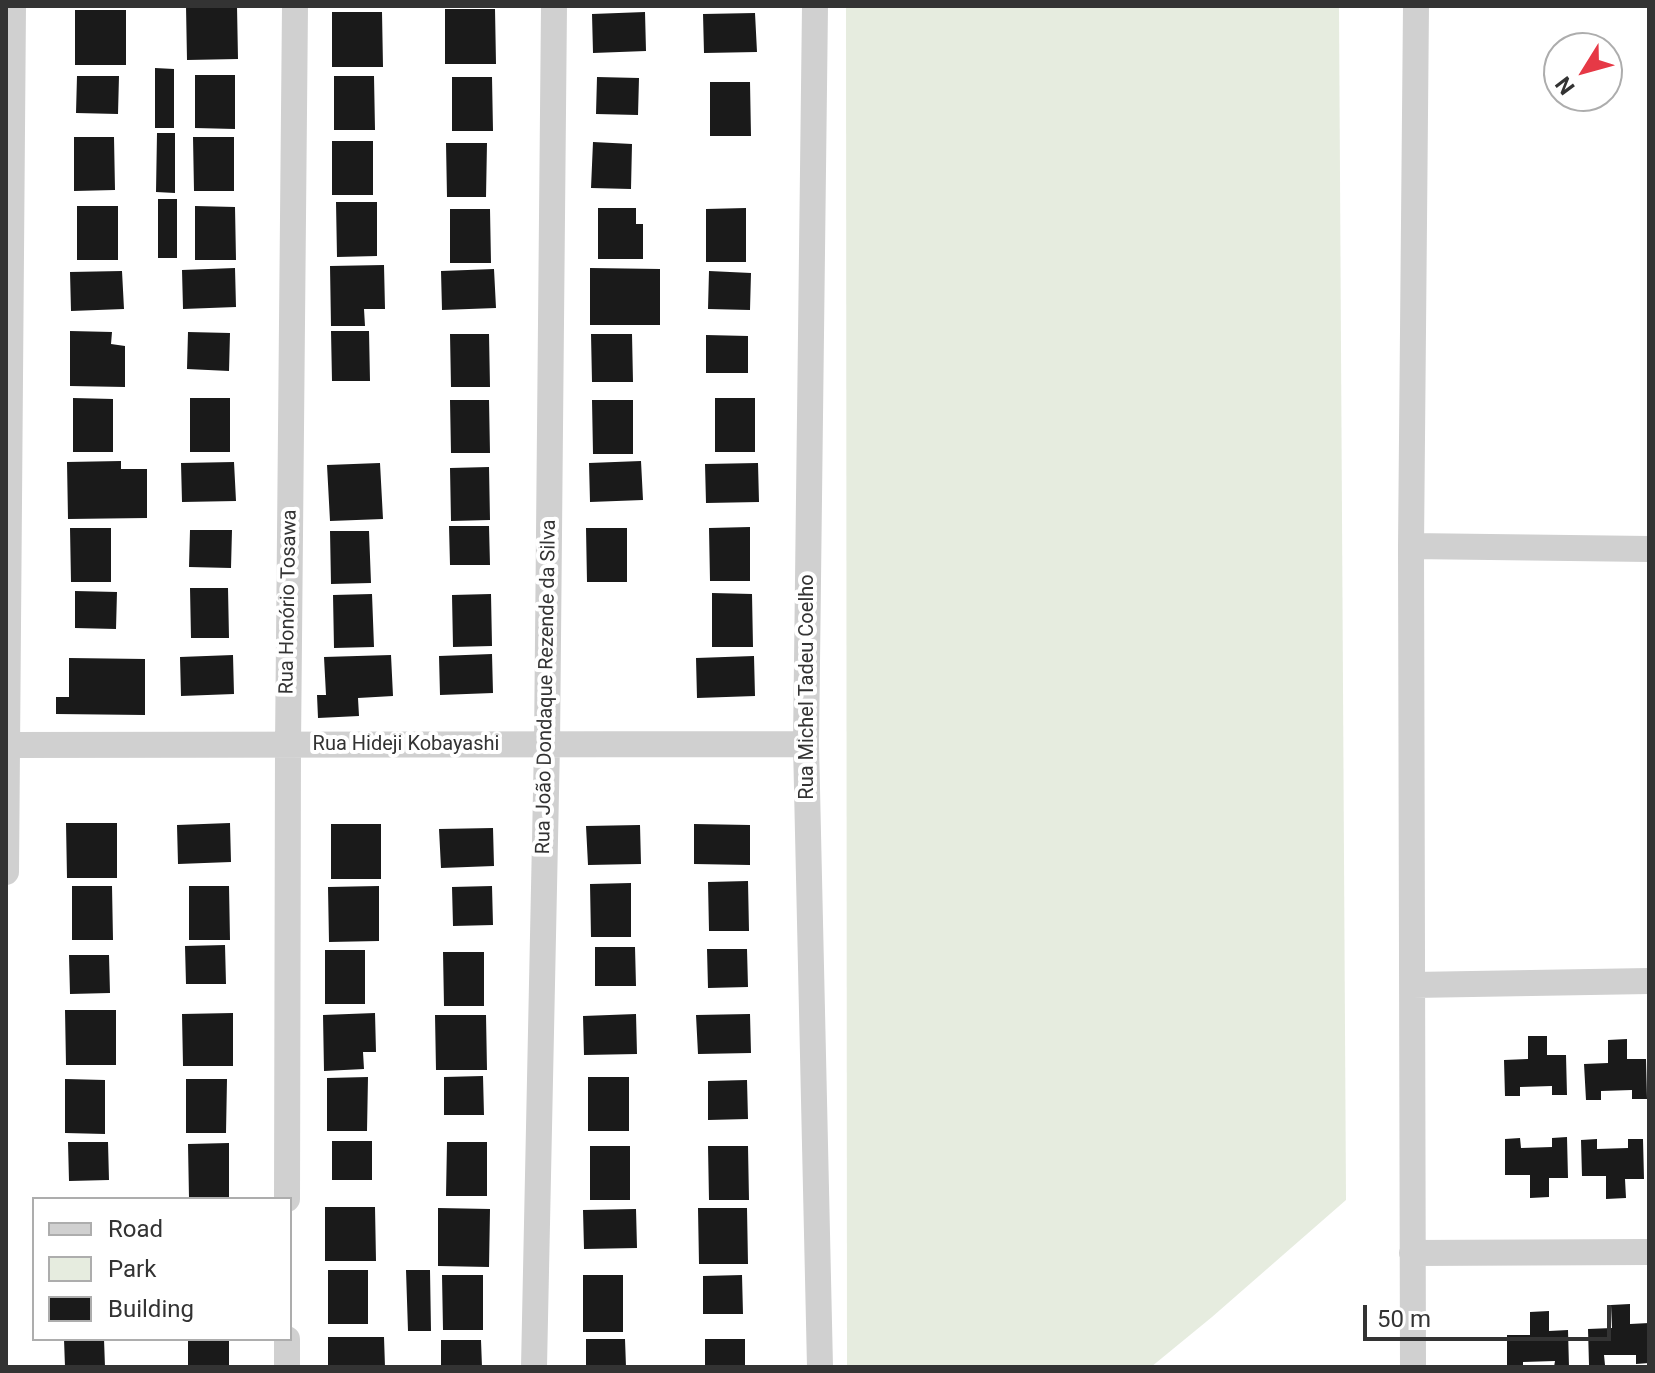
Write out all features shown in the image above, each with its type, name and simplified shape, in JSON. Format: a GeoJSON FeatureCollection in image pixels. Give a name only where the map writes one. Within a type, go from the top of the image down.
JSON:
{"type":"FeatureCollection","features":[{"type":"Feature","properties":{"kind":"street"},"geometry":{"type":"LineString","coordinates":[[6,872],[13,6]]}},
{"type":"Feature","properties":{"kind":"street","name":"Rua Honório Tosawa"},"geometry":{"type":"LineString","coordinates":[[287,1197],[295,6]]}},
{"type":"Feature","properties":{"kind":"street","name":"Rua João Dondaque Rezende da Silva"},"geometry":{"type":"LineString","coordinates":[[534,1367],[547,744],[554,6]]}},
{"type":"Feature","properties":{"kind":"street","name":"Rua Michel Tadeu Coelho"},"geometry":{"type":"LineString","coordinates":[[815,6],[806,744],[820,1367]]}},
{"type":"Feature","properties":{"kind":"street"},"geometry":{"type":"LineString","coordinates":[[1413,1367],[1411,546],[1416,6]]}},
{"type":"Feature","properties":{"kind":"street"},"geometry":{"type":"LineString","coordinates":[[1411,546],[1649,549]]}},
{"type":"Feature","properties":{"kind":"street","name":"Rua Hideji Kobayashi"},"geometry":{"type":"LineString","coordinates":[[7,745],[806,744]]}},
{"type":"Feature","properties":{"kind":"street"},"geometry":{"type":"LineString","coordinates":[[1413,985],[1649,981]]}},
{"type":"Feature","properties":{"kind":"street"},"geometry":{"type":"LineString","coordinates":[[1412,1253],[1649,1252]]}},
{"type":"Feature","properties":{"kind":"street"},"geometry":{"type":"LineString","coordinates":[[287,1341],[287,1367]]}},
{"type":"Feature","properties":{"kind":"green space"},"geometry":{"type":"Polygon","coordinates":[[[846,6],[1339,6],[1346,1200],[1151,1367],[847,1367],[846,6]]]}},
{"type":"Feature","properties":{"kind":"building"},"geometry":{"type":"Polygon","coordinates":[[[186,6],[237,6],[238,59],[187,60],[186,6]]]}},
{"type":"Feature","properties":{"kind":"building"},"geometry":{"type":"Polygon","coordinates":[[[445,9],[495,9],[496,64],[445,64],[445,9]]]}},
{"type":"Feature","properties":{"kind":"building"},"geometry":{"type":"Polygon","coordinates":[[[75,10],[126,10],[126,65],[75,65],[75,10]]]}},
{"type":"Feature","properties":{"kind":"building"},"geometry":{"type":"Polygon","coordinates":[[[332,12],[382,12],[383,67],[332,67],[332,12]]]}},
{"type":"Feature","properties":{"kind":"building"},"geometry":{"type":"Polygon","coordinates":[[[645,12],[646,51],[593,53],[592,14],[645,12]]]}},
{"type":"Feature","properties":{"kind":"building"},"geometry":{"type":"Polygon","coordinates":[[[755,13],[757,52],[704,53],[703,14],[755,13]]]}},
{"type":"Feature","properties":{"kind":"building"},"geometry":{"type":"Polygon","coordinates":[[[155,68],[174,69],[174,128],[155,128],[155,68]]]}},
{"type":"Feature","properties":{"kind":"building"},"geometry":{"type":"Polygon","coordinates":[[[195,75],[235,75],[235,129],[195,128],[195,75]]]}},
{"type":"Feature","properties":{"kind":"building"},"geometry":{"type":"Polygon","coordinates":[[[77,76],[119,76],[118,114],[76,113],[77,76]]]}},
{"type":"Feature","properties":{"kind":"building"},"geometry":{"type":"Polygon","coordinates":[[[334,76],[374,76],[375,130],[334,130],[334,76]]]}},
{"type":"Feature","properties":{"kind":"building"},"geometry":{"type":"Polygon","coordinates":[[[452,77],[492,77],[493,131],[452,131],[452,77]]]}},
{"type":"Feature","properties":{"kind":"building"},"geometry":{"type":"Polygon","coordinates":[[[597,77],[639,78],[638,115],[596,114],[597,77]]]}},
{"type":"Feature","properties":{"kind":"building"},"geometry":{"type":"Polygon","coordinates":[[[710,82],[750,82],[751,136],[710,136],[710,82]]]}},
{"type":"Feature","properties":{"kind":"building"},"geometry":{"type":"Polygon","coordinates":[[[157,133],[175,133],[175,193],[156,192],[157,133]]]}},
{"type":"Feature","properties":{"kind":"building"},"geometry":{"type":"Polygon","coordinates":[[[74,137],[114,137],[115,190],[74,191],[74,137]]]}},
{"type":"Feature","properties":{"kind":"building"},"geometry":{"type":"Polygon","coordinates":[[[193,137],[234,137],[234,191],[194,191],[193,137]]]}},
{"type":"Feature","properties":{"kind":"building"},"geometry":{"type":"Polygon","coordinates":[[[332,141],[373,141],[373,195],[332,195],[332,141]]]}},
{"type":"Feature","properties":{"kind":"building"},"geometry":{"type":"Polygon","coordinates":[[[593,142],[632,144],[631,189],[591,188],[593,142]]]}},
{"type":"Feature","properties":{"kind":"building"},"geometry":{"type":"Polygon","coordinates":[[[446,143],[487,143],[486,197],[447,197],[446,143]]]}},
{"type":"Feature","properties":{"kind":"building"},"geometry":{"type":"Polygon","coordinates":[[[158,199],[177,199],[177,258],[158,258],[158,199]]]}},
{"type":"Feature","properties":{"kind":"building"},"geometry":{"type":"Polygon","coordinates":[[[336,202],[377,202],[377,256],[337,257],[336,202]]]}},
{"type":"Feature","properties":{"kind":"building"},"geometry":{"type":"Polygon","coordinates":[[[77,206],[118,206],[118,260],[77,260],[77,206]]]}},
{"type":"Feature","properties":{"kind":"building"},"geometry":{"type":"Polygon","coordinates":[[[195,206],[235,207],[236,260],[195,260],[195,206]]]}},
{"type":"Feature","properties":{"kind":"building"},"geometry":{"type":"Polygon","coordinates":[[[598,208],[636,208],[636,224],[643,224],[643,259],[598,259],[598,208]]]}},
{"type":"Feature","properties":{"kind":"building"},"geometry":{"type":"Polygon","coordinates":[[[746,208],[746,262],[706,262],[706,209],[746,208]]]}},
{"type":"Feature","properties":{"kind":"building"},"geometry":{"type":"Polygon","coordinates":[[[450,209],[490,209],[491,263],[450,263],[450,209]]]}},
{"type":"Feature","properties":{"kind":"building"},"geometry":{"type":"Polygon","coordinates":[[[384,265],[385,309],[364,309],[365,326],[331,326],[330,266],[384,265]]]}},
{"type":"Feature","properties":{"kind":"building"},"geometry":{"type":"Polygon","coordinates":[[[235,268],[236,307],[183,309],[182,270],[235,268]]]}},
{"type":"Feature","properties":{"kind":"building"},"geometry":{"type":"Polygon","coordinates":[[[590,268],[660,269],[660,325],[590,325],[590,268]]]}},
{"type":"Feature","properties":{"kind":"building"},"geometry":{"type":"Polygon","coordinates":[[[494,269],[496,308],[442,310],[441,271],[494,269]]]}},
{"type":"Feature","properties":{"kind":"building"},"geometry":{"type":"Polygon","coordinates":[[[122,271],[124,309],[71,311],[70,272],[122,271]]]}},
{"type":"Feature","properties":{"kind":"building"},"geometry":{"type":"Polygon","coordinates":[[[709,271],[751,273],[750,310],[708,309],[709,271]]]}},
{"type":"Feature","properties":{"kind":"building"},"geometry":{"type":"Polygon","coordinates":[[[70,331],[112,332],[111,344],[125,346],[125,387],[70,386],[70,331]]]}},
{"type":"Feature","properties":{"kind":"building"},"geometry":{"type":"Polygon","coordinates":[[[331,331],[369,331],[370,381],[332,381],[331,331]]]}},
{"type":"Feature","properties":{"kind":"building"},"geometry":{"type":"Polygon","coordinates":[[[188,332],[230,333],[229,371],[187,369],[188,332]]]}},
{"type":"Feature","properties":{"kind":"building"},"geometry":{"type":"Polygon","coordinates":[[[450,334],[489,334],[490,387],[451,387],[450,334]]]}},
{"type":"Feature","properties":{"kind":"building"},"geometry":{"type":"Polygon","coordinates":[[[591,334],[632,334],[633,382],[592,382],[591,334]]]}},
{"type":"Feature","properties":{"kind":"building"},"geometry":{"type":"Polygon","coordinates":[[[706,335],[748,336],[748,373],[706,373],[706,335]]]}},
{"type":"Feature","properties":{"kind":"building"},"geometry":{"type":"Polygon","coordinates":[[[73,398],[113,399],[113,452],[73,452],[73,398]]]}},
{"type":"Feature","properties":{"kind":"building"},"geometry":{"type":"Polygon","coordinates":[[[190,398],[230,398],[230,452],[190,452],[190,398]]]}},
{"type":"Feature","properties":{"kind":"building"},"geometry":{"type":"Polygon","coordinates":[[[715,398],[755,398],[755,452],[715,452],[715,398]]]}},
{"type":"Feature","properties":{"kind":"building"},"geometry":{"type":"Polygon","coordinates":[[[450,400],[489,400],[490,453],[451,453],[450,400]]]}},
{"type":"Feature","properties":{"kind":"building"},"geometry":{"type":"Polygon","coordinates":[[[592,400],[633,400],[633,454],[593,454],[592,400]]]}},
{"type":"Feature","properties":{"kind":"building"},"geometry":{"type":"Polygon","coordinates":[[[121,461],[121,469],[147,469],[147,518],[68,519],[67,462],[121,461]]]}},
{"type":"Feature","properties":{"kind":"building"},"geometry":{"type":"Polygon","coordinates":[[[641,461],[643,500],[590,502],[589,463],[641,461]]]}},
{"type":"Feature","properties":{"kind":"building"},"geometry":{"type":"Polygon","coordinates":[[[234,462],[236,501],[182,502],[181,463],[234,462]]]}},
{"type":"Feature","properties":{"kind":"building"},"geometry":{"type":"Polygon","coordinates":[[[380,463],[383,519],[330,521],[327,465],[380,463]]]}},
{"type":"Feature","properties":{"kind":"building"},"geometry":{"type":"Polygon","coordinates":[[[758,463],[759,502],[706,503],[705,464],[758,463]]]}},
{"type":"Feature","properties":{"kind":"building"},"geometry":{"type":"Polygon","coordinates":[[[489,467],[490,520],[451,521],[450,468],[489,467]]]}},
{"type":"Feature","properties":{"kind":"building"},"geometry":{"type":"Polygon","coordinates":[[[449,526],[489,526],[490,565],[450,565],[449,526]]]}},
{"type":"Feature","properties":{"kind":"building"},"geometry":{"type":"Polygon","coordinates":[[[750,527],[750,581],[710,581],[709,528],[750,527]]]}},
{"type":"Feature","properties":{"kind":"building"},"geometry":{"type":"Polygon","coordinates":[[[70,528],[111,528],[111,582],[71,582],[70,528]]]}},
{"type":"Feature","properties":{"kind":"building"},"geometry":{"type":"Polygon","coordinates":[[[586,528],[627,528],[627,582],[587,582],[586,528]]]}},
{"type":"Feature","properties":{"kind":"building"},"geometry":{"type":"Polygon","coordinates":[[[190,530],[232,530],[231,568],[189,567],[190,530]]]}},
{"type":"Feature","properties":{"kind":"building"},"geometry":{"type":"Polygon","coordinates":[[[330,531],[369,531],[371,583],[331,584],[330,531]]]}},
{"type":"Feature","properties":{"kind":"building"},"geometry":{"type":"Polygon","coordinates":[[[190,588],[228,588],[229,638],[191,638],[190,588]]]}},
{"type":"Feature","properties":{"kind":"building"},"geometry":{"type":"Polygon","coordinates":[[[75,591],[117,592],[116,629],[75,628],[75,591]]]}},
{"type":"Feature","properties":{"kind":"building"},"geometry":{"type":"Polygon","coordinates":[[[712,593],[752,594],[753,647],[712,647],[712,593]]]}},
{"type":"Feature","properties":{"kind":"building"},"geometry":{"type":"Polygon","coordinates":[[[372,594],[374,647],[334,648],[333,595],[372,594]]]}},
{"type":"Feature","properties":{"kind":"building"},"geometry":{"type":"Polygon","coordinates":[[[491,594],[492,646],[453,647],[452,595],[491,594]]]}},
{"type":"Feature","properties":{"kind":"building"},"geometry":{"type":"Polygon","coordinates":[[[492,654],[493,693],[440,695],[439,656],[492,654]]]}},
{"type":"Feature","properties":{"kind":"building"},"geometry":{"type":"Polygon","coordinates":[[[233,655],[234,694],[181,696],[180,657],[233,655]]]}},
{"type":"Feature","properties":{"kind":"building"},"geometry":{"type":"Polygon","coordinates":[[[391,655],[393,696],[358,698],[359,716],[318,718],[317,695],[326,695],[324,657],[391,655]]]}},
{"type":"Feature","properties":{"kind":"building"},"geometry":{"type":"Polygon","coordinates":[[[754,656],[755,696],[697,698],[696,658],[754,656]]]}},
{"type":"Feature","properties":{"kind":"building"},"geometry":{"type":"Polygon","coordinates":[[[69,658],[145,659],[145,715],[56,714],[56,697],[69,697],[69,658]]]}},
{"type":"Feature","properties":{"kind":"building"},"geometry":{"type":"Polygon","coordinates":[[[66,823],[117,823],[117,878],[67,878],[66,823]]]}},
{"type":"Feature","properties":{"kind":"building"},"geometry":{"type":"Polygon","coordinates":[[[230,823],[231,862],[178,864],[177,825],[230,823]]]}},
{"type":"Feature","properties":{"kind":"building"},"geometry":{"type":"Polygon","coordinates":[[[331,824],[381,824],[381,879],[331,879],[331,824]]]}},
{"type":"Feature","properties":{"kind":"building"},"geometry":{"type":"Polygon","coordinates":[[[694,824],[750,825],[750,865],[694,864],[694,824]]]}},
{"type":"Feature","properties":{"kind":"building"},"geometry":{"type":"Polygon","coordinates":[[[640,825],[641,864],[588,865],[586,826],[640,825]]]}},
{"type":"Feature","properties":{"kind":"building"},"geometry":{"type":"Polygon","coordinates":[[[493,828],[494,866],[441,868],[439,829],[493,828]]]}},
{"type":"Feature","properties":{"kind":"building"},"geometry":{"type":"Polygon","coordinates":[[[748,881],[749,931],[709,931],[708,882],[748,881]]]}},
{"type":"Feature","properties":{"kind":"building"},"geometry":{"type":"Polygon","coordinates":[[[631,883],[631,937],[591,937],[590,884],[631,883]]]}},
{"type":"Feature","properties":{"kind":"building"},"geometry":{"type":"Polygon","coordinates":[[[72,886],[112,886],[113,940],[72,940],[72,886]]]}},
{"type":"Feature","properties":{"kind":"building"},"geometry":{"type":"Polygon","coordinates":[[[189,886],[229,886],[230,940],[189,940],[189,886]]]}},
{"type":"Feature","properties":{"kind":"building"},"geometry":{"type":"Polygon","coordinates":[[[379,886],[379,941],[329,942],[328,887],[379,886]]]}},
{"type":"Feature","properties":{"kind":"building"},"geometry":{"type":"Polygon","coordinates":[[[492,886],[493,925],[453,926],[452,887],[492,886]]]}},
{"type":"Feature","properties":{"kind":"building"},"geometry":{"type":"Polygon","coordinates":[[[225,945],[226,984],[186,984],[185,946],[225,945]]]}},
{"type":"Feature","properties":{"kind":"building"},"geometry":{"type":"Polygon","coordinates":[[[595,947],[635,947],[636,986],[595,986],[595,947]]]}},
{"type":"Feature","properties":{"kind":"building"},"geometry":{"type":"Polygon","coordinates":[[[707,949],[747,949],[748,987],[708,988],[707,949]]]}},
{"type":"Feature","properties":{"kind":"building"},"geometry":{"type":"Polygon","coordinates":[[[325,950],[365,950],[365,1004],[325,1004],[325,950]]]}},
{"type":"Feature","properties":{"kind":"building"},"geometry":{"type":"Polygon","coordinates":[[[443,952],[484,952],[484,1006],[444,1006],[443,952]]]}},
{"type":"Feature","properties":{"kind":"building"},"geometry":{"type":"Polygon","coordinates":[[[69,955],[109,955],[110,993],[70,994],[69,955]]]}},
{"type":"Feature","properties":{"kind":"building"},"geometry":{"type":"Polygon","coordinates":[[[65,1010],[116,1010],[116,1065],[66,1065],[65,1010]]]}},
{"type":"Feature","properties":{"kind":"building"},"geometry":{"type":"Polygon","coordinates":[[[233,1013],[233,1066],[183,1066],[182,1014],[233,1013]]]}},
{"type":"Feature","properties":{"kind":"building"},"geometry":{"type":"Polygon","coordinates":[[[375,1013],[376,1052],[363,1052],[364,1069],[324,1071],[323,1015],[375,1013]]]}},
{"type":"Feature","properties":{"kind":"building"},"geometry":{"type":"Polygon","coordinates":[[[636,1014],[637,1054],[584,1055],[583,1016],[636,1014]]]}},
{"type":"Feature","properties":{"kind":"building"},"geometry":{"type":"Polygon","coordinates":[[[750,1014],[751,1053],[698,1054],[696,1015],[750,1014]]]}},
{"type":"Feature","properties":{"kind":"building"},"geometry":{"type":"Polygon","coordinates":[[[435,1015],[486,1015],[487,1070],[436,1070],[435,1015]]]}},
{"type":"Feature","properties":{"kind":"building"},"geometry":{"type":"Polygon","coordinates":[[[1528,1036],[1547,1036],[1547,1055],[1566,1055],[1567,1095],[1552,1095],[1552,1086],[1520,1087],[1520,1096],[1505,1096],[1504,1060],[1528,1059],[1528,1036]]]}},
{"type":"Feature","properties":{"kind":"building"},"geometry":{"type":"Polygon","coordinates":[[[1627,1039],[1627,1059],[1646,1059],[1647,1099],[1632,1099],[1632,1090],[1601,1091],[1601,1100],[1586,1100],[1584,1064],[1608,1063],[1608,1040],[1627,1039]]]}},
{"type":"Feature","properties":{"kind":"building"},"geometry":{"type":"Polygon","coordinates":[[[483,1076],[484,1115],[444,1115],[444,1077],[483,1076]]]}},
{"type":"Feature","properties":{"kind":"building"},"geometry":{"type":"Polygon","coordinates":[[[368,1077],[367,1131],[327,1131],[327,1078],[368,1077]]]}},
{"type":"Feature","properties":{"kind":"building"},"geometry":{"type":"Polygon","coordinates":[[[588,1077],[629,1077],[629,1131],[588,1131],[588,1077]]]}},
{"type":"Feature","properties":{"kind":"building"},"geometry":{"type":"Polygon","coordinates":[[[65,1079],[105,1080],[105,1134],[65,1133],[65,1079]]]}},
{"type":"Feature","properties":{"kind":"building"},"geometry":{"type":"Polygon","coordinates":[[[186,1079],[227,1079],[226,1133],[186,1133],[186,1079]]]}},
{"type":"Feature","properties":{"kind":"building"},"geometry":{"type":"Polygon","coordinates":[[[747,1080],[748,1119],[708,1120],[708,1081],[747,1080]]]}},
{"type":"Feature","properties":{"kind":"building"},"geometry":{"type":"Polygon","coordinates":[[[1567,1137],[1568,1178],[1549,1178],[1549,1197],[1530,1198],[1530,1175],[1505,1175],[1505,1139],[1520,1138],[1521,1148],[1552,1147],[1552,1138],[1567,1137]]]}},
{"type":"Feature","properties":{"kind":"building"},"geometry":{"type":"Polygon","coordinates":[[[1597,1139],[1597,1149],[1628,1148],[1628,1139],[1643,1139],[1644,1179],[1625,1179],[1626,1198],[1606,1199],[1606,1176],[1582,1176],[1581,1140],[1597,1139]]]}},
{"type":"Feature","properties":{"kind":"building"},"geometry":{"type":"Polygon","coordinates":[[[332,1141],[372,1141],[372,1180],[332,1180],[332,1141]]]}},
{"type":"Feature","properties":{"kind":"building"},"geometry":{"type":"Polygon","coordinates":[[[68,1142],[108,1142],[109,1180],[69,1181],[68,1142]]]}},
{"type":"Feature","properties":{"kind":"building"},"geometry":{"type":"Polygon","coordinates":[[[447,1142],[487,1142],[487,1196],[446,1196],[447,1142]]]}},
{"type":"Feature","properties":{"kind":"building"},"geometry":{"type":"Polygon","coordinates":[[[229,1143],[229,1197],[189,1197],[188,1144],[229,1143]]]}},
{"type":"Feature","properties":{"kind":"building"},"geometry":{"type":"Polygon","coordinates":[[[590,1146],[630,1146],[630,1200],[590,1200],[590,1146]]]}},
{"type":"Feature","properties":{"kind":"building"},"geometry":{"type":"Polygon","coordinates":[[[708,1146],[748,1146],[749,1200],[709,1200],[708,1146]]]}},
{"type":"Feature","properties":{"kind":"building"},"geometry":{"type":"Polygon","coordinates":[[[325,1207],[375,1207],[376,1261],[325,1261],[325,1207]]]}},
{"type":"Feature","properties":{"kind":"building"},"geometry":{"type":"Polygon","coordinates":[[[438,1208],[490,1209],[489,1267],[438,1266],[438,1208]]]}},
{"type":"Feature","properties":{"kind":"building"},"geometry":{"type":"Polygon","coordinates":[[[698,1208],[747,1208],[748,1264],[699,1264],[698,1208]]]}},
{"type":"Feature","properties":{"kind":"building"},"geometry":{"type":"Polygon","coordinates":[[[636,1209],[637,1248],[584,1249],[583,1210],[636,1209]]]}},
{"type":"Feature","properties":{"kind":"building"},"geometry":{"type":"Polygon","coordinates":[[[328,1270],[368,1270],[368,1324],[328,1324],[328,1270]]]}},
{"type":"Feature","properties":{"kind":"building"},"geometry":{"type":"Polygon","coordinates":[[[406,1270],[430,1270],[431,1331],[408,1331],[406,1270]]]}},
{"type":"Feature","properties":{"kind":"building"},"geometry":{"type":"Polygon","coordinates":[[[442,1275],[483,1275],[483,1330],[443,1330],[442,1275]]]}},
{"type":"Feature","properties":{"kind":"building"},"geometry":{"type":"Polygon","coordinates":[[[583,1275],[623,1275],[623,1332],[583,1332],[583,1275]]]}},
{"type":"Feature","properties":{"kind":"building"},"geometry":{"type":"Polygon","coordinates":[[[742,1275],[743,1314],[703,1314],[703,1276],[742,1275]]]}},
{"type":"Feature","properties":{"kind":"building"},"geometry":{"type":"Polygon","coordinates":[[[1630,1304],[1630,1324],[1649,1323],[1649,1363],[1636,1364],[1636,1355],[1604,1355],[1605,1365],[1589,1365],[1588,1329],[1612,1328],[1611,1305],[1630,1304]]]}},
{"type":"Feature","properties":{"kind":"building"},"geometry":{"type":"Polygon","coordinates":[[[1549,1311],[1549,1331],[1568,1330],[1569,1367],[1554,1367],[1555,1361],[1523,1362],[1523,1367],[1507,1367],[1507,1335],[1530,1335],[1530,1312],[1549,1311]]]}},
{"type":"Feature","properties":{"kind":"building"},"geometry":{"type":"Polygon","coordinates":[[[328,1337],[384,1337],[385,1367],[328,1367],[328,1337]]]}},
{"type":"Feature","properties":{"kind":"building"},"geometry":{"type":"Polygon","coordinates":[[[586,1339],[625,1339],[626,1367],[586,1367],[586,1339]]]}},
{"type":"Feature","properties":{"kind":"building"},"geometry":{"type":"Polygon","coordinates":[[[705,1339],[745,1339],[745,1367],[705,1367],[705,1339]]]}},
{"type":"Feature","properties":{"kind":"building"},"geometry":{"type":"Polygon","coordinates":[[[441,1340],[481,1340],[482,1367],[441,1367],[441,1340]]]}},
{"type":"Feature","properties":{"kind":"building"},"geometry":{"type":"Polygon","coordinates":[[[64,1341],[104,1341],[105,1367],[65,1367],[64,1341]]]}},
{"type":"Feature","properties":{"kind":"building"},"geometry":{"type":"Polygon","coordinates":[[[188,1341],[229,1341],[229,1367],[188,1367],[188,1341]]]}}]}
